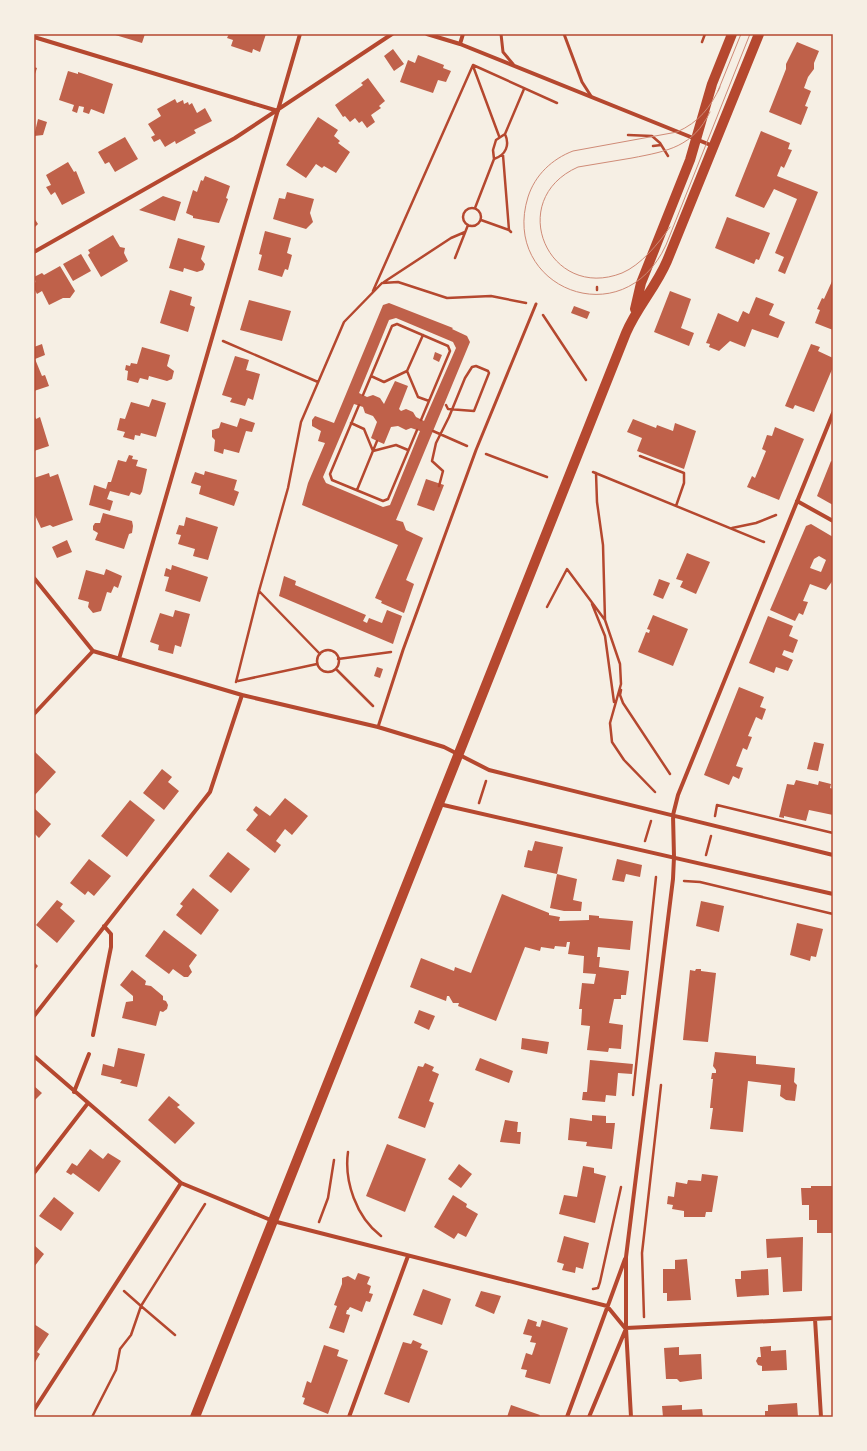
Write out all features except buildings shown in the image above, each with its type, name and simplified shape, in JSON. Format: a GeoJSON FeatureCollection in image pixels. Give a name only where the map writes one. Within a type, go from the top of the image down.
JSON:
{"type":"FeatureCollection","features":[{"type":"Feature","properties":{"kind":"main road"},"geometry":{"type":"LineString","coordinates":[[196,1417],[631,320],[641,284],[690,160],[712,84],[732,34]]}},
{"type":"Feature","properties":{"kind":"main road"},"geometry":{"type":"LineString","coordinates":[[631,320],[664,270],[759,34]]}},
{"type":"Feature","properties":{"kind":"street"},"geometry":{"type":"LineString","coordinates":[[119,659],[300,34]]}},
{"type":"Feature","properties":{"kind":"street"},"geometry":{"type":"LineString","coordinates":[[34,252],[235,138],[392,34]]}},
{"type":"Feature","properties":{"kind":"street"},"geometry":{"type":"LineString","coordinates":[[427,34],[460,44],[714,146]]}},
{"type":"Feature","properties":{"kind":"street"},"geometry":{"type":"LineString","coordinates":[[460,44],[463,34]]}},
{"type":"Feature","properties":{"kind":"street"},"geometry":{"type":"LineString","coordinates":[[34,37],[278,110]]}},
{"type":"Feature","properties":{"kind":"street"},"geometry":{"type":"LineString","coordinates":[[631,1417],[626,1328],[626,1257],[674,857],[673,815],[678,795],[833,413]]}},
{"type":"Feature","properties":{"kind":"street"},"geometry":{"type":"LineString","coordinates":[[797,501],[833,521]]}},
{"type":"Feature","properties":{"kind":"street"},"geometry":{"type":"LineString","coordinates":[[34,578],[93,651],[242,695],[378,727],[444,747],[459,753],[489,770],[833,855]]}},
{"type":"Feature","properties":{"kind":"street"},"geometry":{"type":"LineString","coordinates":[[34,714],[93,651]]}},
{"type":"Feature","properties":{"kind":"street"},"geometry":{"type":"LineString","coordinates":[[34,1016],[210,792],[242,695]]}},
{"type":"Feature","properties":{"kind":"street"},"geometry":{"type":"LineString","coordinates":[[439,804],[833,894]]}},
{"type":"Feature","properties":{"kind":"street"},"geometry":{"type":"LineString","coordinates":[[93,1035],[111,947],[111,934],[104,926]]}},
{"type":"Feature","properties":{"kind":"street"},"geometry":{"type":"LineString","coordinates":[[74,1092],[89,1054]]}},
{"type":"Feature","properties":{"kind":"street"},"geometry":{"type":"LineString","coordinates":[[34,1056],[74,1092],[182,1183],[273,1220],[408,1256],[607,1306],[626,1328]]}},
{"type":"Feature","properties":{"kind":"street"},"geometry":{"type":"LineString","coordinates":[[34,1173],[88,1103]]}},
{"type":"Feature","properties":{"kind":"street"},"geometry":{"type":"LineString","coordinates":[[34,1410],[182,1183]]}},
{"type":"Feature","properties":{"kind":"street"},"geometry":{"type":"LineString","coordinates":[[349,1417],[408,1256]]}},
{"type":"Feature","properties":{"kind":"street"},"geometry":{"type":"LineString","coordinates":[[568,1417],[626,1257]]}},
{"type":"Feature","properties":{"kind":"street"},"geometry":{"type":"LineString","coordinates":[[815,1318],[821,1417]]}},
{"type":"Feature","properties":{"kind":"street"},"geometry":{"type":"LineString","coordinates":[[626,1328],[833,1318]]}},
{"type":"Feature","properties":{"kind":"street"},"geometry":{"type":"LineString","coordinates":[[588,1417],[626,1328]]}},
{"type":"Feature","properties":{"kind":"lane"},"geometry":{"type":"LineString","coordinates":[[502,34],[503,52],[508,60],[517,68]]}},
{"type":"Feature","properties":{"kind":"lane"},"geometry":{"type":"LineString","coordinates":[[564,34],[582,82],[592,97]]}},
{"type":"Feature","properties":{"kind":"lane"},"geometry":{"type":"LineString","coordinates":[[378,727],[403,650],[476,450],[536,304]]}},
{"type":"Feature","properties":{"kind":"path"},"geometry":{"type":"LineString","coordinates":[[702,42],[705,34]]}},
{"type":"Feature","properties":{"kind":"path"},"geometry":{"type":"LineString","coordinates":[[473,65],[557,103]]}},
{"type":"Feature","properties":{"kind":"path"},"geometry":{"type":"LineString","coordinates":[[473,65],[499,136]]}},
{"type":"Feature","properties":{"kind":"path"},"geometry":{"type":"LineString","coordinates":[[372,293],[473,65]]}},
{"type":"Feature","properties":{"kind":"path"},"geometry":{"type":"LineString","coordinates":[[481,220],[510,231],[503,155],[507,144],[505,134],[524,89]]}},
{"type":"Feature","properties":{"kind":"path"},"geometry":{"type":"LineString","coordinates":[[475,208],[494,159],[494,146],[499,136],[505,134]]}},
{"type":"Feature","properties":{"kind":"path"},"geometry":{"type":"LineString","coordinates":[[628,135],[652,136],[661,145],[668,156]]}},
{"type":"Feature","properties":{"kind":"path"},"geometry":{"type":"LineString","coordinates":[[653,146],[661,145]]}},
{"type":"Feature","properties":{"kind":"path"},"geometry":{"type":"LineString","coordinates":[[494,159],[503,155]]}},
{"type":"Feature","properties":{"kind":"path"},"geometry":{"type":"LineString","coordinates":[[469,208],[475,208],[480,211],[481,220],[477,225],[468,225],[463,220],[463,214],[469,208]]}},
{"type":"Feature","properties":{"kind":"path"},"geometry":{"type":"LineString","coordinates":[[455,258],[468,225]]}},
{"type":"Feature","properties":{"kind":"path"},"geometry":{"type":"LineString","coordinates":[[232,692],[237,681],[259,591],[288,488],[301,422],[344,322],[382,283],[451,238],[465,232]]}},
{"type":"Feature","properties":{"kind":"path"},"geometry":{"type":"LineString","coordinates":[[382,283],[398,282],[447,298],[491,296],[536,304],[586,380]]}},
{"type":"Feature","properties":{"kind":"path"},"geometry":{"type":"LineString","coordinates":[[363,395],[392,326],[398,324],[448,346],[450,351],[421,420]]}},
{"type":"Feature","properties":{"kind":"path"},"geometry":{"type":"LineString","coordinates":[[370,376],[384,382],[407,371],[423,335]]}},
{"type":"Feature","properties":{"kind":"path"},"geometry":{"type":"LineString","coordinates":[[213,337],[318,382]]}},
{"type":"Feature","properties":{"kind":"path"},"geometry":{"type":"LineString","coordinates":[[439,486],[443,471],[432,461],[436,443],[452,409],[464,378],[472,367],[476,366],[488,371],[489,373],[474,411],[452,409],[447,408],[446,405]]}},
{"type":"Feature","properties":{"kind":"path"},"geometry":{"type":"LineString","coordinates":[[407,371],[418,397],[428,401]]}},
{"type":"Feature","properties":{"kind":"path"},"geometry":{"type":"LineString","coordinates":[[358,405],[330,474],[332,480],[383,501],[388,499],[417,430]]}},
{"type":"Feature","properties":{"kind":"path"},"geometry":{"type":"LineString","coordinates":[[351,424],[364,429],[373,451]]}},
{"type":"Feature","properties":{"kind":"path"},"geometry":{"type":"LineString","coordinates":[[433,431],[476,450],[547,477]]}},
{"type":"Feature","properties":{"kind":"path"},"geometry":{"type":"LineString","coordinates":[[357,490],[377,441]]}},
{"type":"Feature","properties":{"kind":"path"},"geometry":{"type":"LineString","coordinates":[[373,451],[396,445],[408,450]]}},
{"type":"Feature","properties":{"kind":"path"},"geometry":{"type":"LineString","coordinates":[[640,456],[684,474],[684,483],[676,506]]}},
{"type":"Feature","properties":{"kind":"path"},"geometry":{"type":"LineString","coordinates":[[593,472],[764,542]]}},
{"type":"Feature","properties":{"kind":"path"},"geometry":{"type":"LineString","coordinates":[[596,473],[597,502],[603,545],[605,620]]}},
{"type":"Feature","properties":{"kind":"path"},"geometry":{"type":"LineString","coordinates":[[731,528],[756,523],[776,515]]}},
{"type":"Feature","properties":{"kind":"path"},"geometry":{"type":"LineString","coordinates":[[547,607],[566,569],[605,620],[620,664],[620,695],[623,703],[670,774]]}},
{"type":"Feature","properties":{"kind":"path"},"geometry":{"type":"LineString","coordinates":[[259,591],[320,654]]}},
{"type":"Feature","properties":{"kind":"path"},"geometry":{"type":"LineString","coordinates":[[591,600],[605,636],[614,704]]}},
{"type":"Feature","properties":{"kind":"path"},"geometry":{"type":"LineString","coordinates":[[338,659],[403,650]]}},
{"type":"Feature","properties":{"kind":"path"},"geometry":{"type":"LineString","coordinates":[[325,651],[332,651],[338,659],[336,669],[326,672],[319,669],[317,664],[320,654],[325,651]]}},
{"type":"Feature","properties":{"kind":"path"},"geometry":{"type":"LineString","coordinates":[[237,681],[317,664]]}},
{"type":"Feature","properties":{"kind":"path"},"geometry":{"type":"LineString","coordinates":[[336,669],[382,715]]}},
{"type":"Feature","properties":{"kind":"path"},"geometry":{"type":"LineString","coordinates":[[621,684],[614,704],[610,723],[612,742],[624,760],[654,792]]}},
{"type":"Feature","properties":{"kind":"path"},"geometry":{"type":"LineString","coordinates":[[478,807],[487,777]]}},
{"type":"Feature","properties":{"kind":"path"},"geometry":{"type":"LineString","coordinates":[[700,882],[717,805],[833,833]]}},
{"type":"Feature","properties":{"kind":"path"},"geometry":{"type":"LineString","coordinates":[[645,842],[652,816]]}},
{"type":"Feature","properties":{"kind":"path"},"geometry":{"type":"LineString","coordinates":[[632,1103],[656,877]]}},
{"type":"Feature","properties":{"kind":"path"},"geometry":{"type":"LineString","coordinates":[[683,889],[684,881],[686,880],[700,882],[833,914]]}},
{"type":"Feature","properties":{"kind":"path"},"geometry":{"type":"LineString","coordinates":[[644,1320],[642,1253],[662,1079]]}},
{"type":"Feature","properties":{"kind":"path"},"geometry":{"type":"LineString","coordinates":[[348,1152],[346,1166],[354,1199],[368,1224],[380,1236],[388,1238]]}},
{"type":"Feature","properties":{"kind":"path"},"geometry":{"type":"LineString","coordinates":[[316,1232],[328,1198],[334,1160]]}},
{"type":"Feature","properties":{"kind":"path"},"geometry":{"type":"LineString","coordinates":[[588,1288],[595,1290],[600,1282],[622,1186]]}},
{"type":"Feature","properties":{"kind":"path"},"geometry":{"type":"LineString","coordinates":[[92,1417],[116,1370],[120,1349],[131,1336],[141,1306],[211,1195]]}},
{"type":"Feature","properties":{"kind":"path"},"geometry":{"type":"LineString","coordinates":[[117,1284],[175,1335]]}},
{"type":"Feature","properties":{"kind":"tram line"},"geometry":{"type":"LineString","coordinates":[[718,91],[741,34]]}},
{"type":"Feature","properties":{"kind":"tram line"},"geometry":{"type":"LineString","coordinates":[[720,87],[703,114],[692,124],[677,132],[573,151],[558,158],[545,169],[535,182],[528,197],[524,229],[532,256],[548,276],[570,290],[596,294],[622,289],[647,273],[666,245],[750,34]]}},
{"type":"Feature","properties":{"kind":"tram line"},"geometry":{"type":"LineString","coordinates":[[670,227],[655,247],[636,265],[622,273],[596,278],[574,273],[556,261],[545,243],[540,223],[543,202],[556,182],[578,167],[657,153],[678,146],[696,133],[710,112]]}}]}
